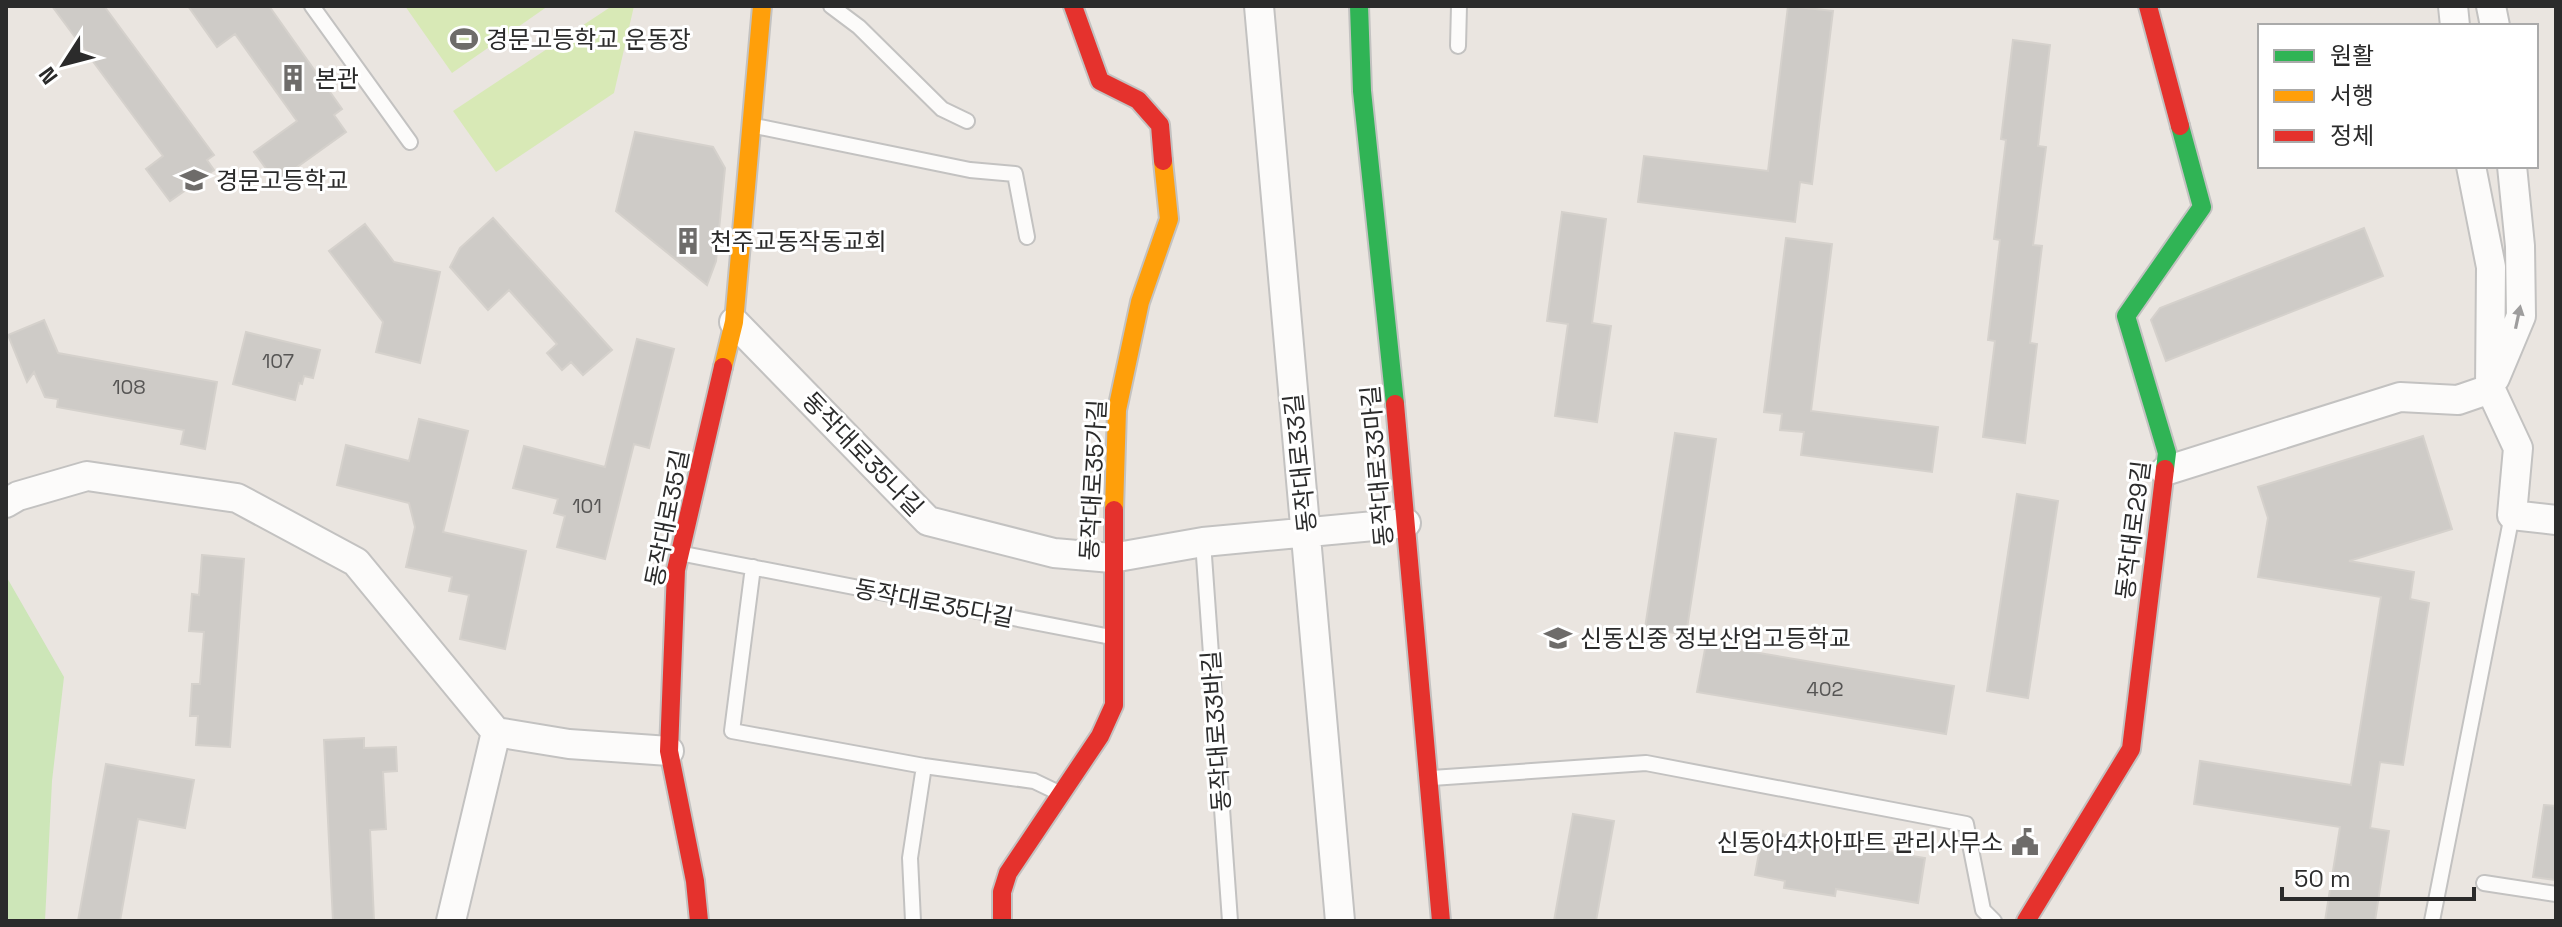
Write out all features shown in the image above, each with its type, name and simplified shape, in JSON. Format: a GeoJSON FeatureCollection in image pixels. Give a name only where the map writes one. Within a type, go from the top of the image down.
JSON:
{"type":"FeatureCollection","features":[{"type":"Feature","properties":{"kind":"street","name":"동작대로35길"},"geometry":{"type":"LineString","coordinates":[[699,921],[695,881],[669,751],[676,570],[734,322],[762,6]]}},
{"type":"Feature","properties":{"kind":"street","name":"동작대로35가길"},"geometry":{"type":"LineString","coordinates":[[1002,921],[1002,892],[1008,873],[1100,736],[1114,705],[1112,558],[1117,410],[1140,302],[1169,219],[1160,125],[1138,100],[1100,81],[1073,6]]}},
{"type":"Feature","properties":{"kind":"street","name":"동작대로33길"},"geometry":{"type":"LineString","coordinates":[[1259,6],[1340,921]]}},
{"type":"Feature","properties":{"kind":"street","name":"동작대로33마길"},"geometry":{"type":"LineString","coordinates":[[1359,6],[1362,91],[1406,523],[1441,921]]}},
{"type":"Feature","properties":{"kind":"street","name":"동작대로29길"},"geometry":{"type":"LineString","coordinates":[[2026,921],[2131,749],[2167,453],[2126,316],[2202,207],[2148,6]]}},
{"type":"Feature","properties":{"kind":"street"},"geometry":{"type":"LineString","coordinates":[[2471,168],[2491,267],[2490,389],[2518,448],[2512,515],[2556,520]]}},
{"type":"Feature","properties":{"kind":"street"},"geometry":{"type":"LineString","coordinates":[[2165,471],[2400,397],[2458,400],[2490,389],[2521,316],[2520,246],[2512,168]]}},
{"type":"Feature","properties":{"kind":"street","name":"동작대로35나길"},"geometry":{"type":"LineString","coordinates":[[734,322],[928,521],[1054,553],[1112,558]]}},
{"type":"Feature","properties":{"kind":"street"},"geometry":{"type":"LineString","coordinates":[[6,503],[18,496],[87,476],[237,498],[356,562],[496,732],[569,744],[669,751]]}},
{"type":"Feature","properties":{"kind":"street"},"geometry":{"type":"LineString","coordinates":[[1112,558],[1203,542],[1406,523]]}},
{"type":"Feature","properties":{"kind":"street"},"geometry":{"type":"LineString","coordinates":[[451,921],[496,732]]}},
{"type":"Feature","properties":{"kind":"lane"},"geometry":{"type":"LineString","coordinates":[[312,6],[410,142]]}},
{"type":"Feature","properties":{"kind":"lane"},"geometry":{"type":"LineString","coordinates":[[831,6],[859,27],[942,109],[967,121]]}},
{"type":"Feature","properties":{"kind":"lane"},"geometry":{"type":"LineString","coordinates":[[1458,46],[1459,6]]}},
{"type":"Feature","properties":{"kind":"lane"},"geometry":{"type":"LineString","coordinates":[[751,125],[970,170],[1015,174],[1027,237]]}},
{"type":"Feature","properties":{"kind":"lane"},"geometry":{"type":"LineString","coordinates":[[2432,921],[2512,515]]}},
{"type":"Feature","properties":{"kind":"lane","name":"동작대로33바길"},"geometry":{"type":"LineString","coordinates":[[1203,542],[1230,921]]}},
{"type":"Feature","properties":{"kind":"lane","name":"동작대로35다길"},"geometry":{"type":"LineString","coordinates":[[680,554],[1115,638]]}},
{"type":"Feature","properties":{"kind":"lane"},"geometry":{"type":"LineString","coordinates":[[753,567],[732,731],[924,766],[1034,781],[1060,793]]}},
{"type":"Feature","properties":{"kind":"lane"},"geometry":{"type":"LineString","coordinates":[[1428,779],[1646,763],[1966,824],[1983,910],[1994,921]]}},
{"type":"Feature","properties":{"kind":"lane"},"geometry":{"type":"LineString","coordinates":[[913,921],[910,858],[924,766]]}},
{"type":"Feature","properties":{"kind":"lane"},"geometry":{"type":"LineString","coordinates":[[2484,883],[2556,894]]}},
{"type":"Feature","properties":{"kind":"green space","name":"경문고등학교 운동장"},"geometry":{"type":"Polygon","coordinates":[[[405,6],[548,6],[452,73],[405,6]]]}},
{"type":"Feature","properties":{"kind":"green space"},"geometry":{"type":"Polygon","coordinates":[[[612,6],[634,6],[614,93],[496,172],[453,111],[612,6]]]}},
{"type":"Feature","properties":{"kind":"green space"},"geometry":{"type":"Polygon","coordinates":[[[6,576],[64,677],[52,781],[45,921],[6,921],[6,576]]]}},
{"type":"Feature","properties":{"kind":"building"},"geometry":{"type":"Polygon","coordinates":[[[52,6],[104,6],[214,155],[207,160],[214,170],[170,201],[146,169],[163,156],[52,6]]]}},
{"type":"Feature","properties":{"kind":"building","name":"본관"},"geometry":{"type":"Polygon","coordinates":[[[188,6],[269,6],[342,109],[334,115],[346,132],[276,182],[254,152],[297,121],[235,34],[217,47],[188,6]]]}},
{"type":"Feature","properties":{"kind":"building"},"geometry":{"type":"Polygon","coordinates":[[[1788,6],[1833,11],[1812,184],[1800,182],[1795,222],[1638,202],[1644,156],[1768,171],[1788,6]]]}},
{"type":"Feature","properties":{"kind":"building"},"geometry":{"type":"Polygon","coordinates":[[[2013,40],[2050,45],[2038,146],[2046,147],[2033,245],[2042,246],[2030,343],[2037,344],[2025,443],[1983,437],[1995,341],[1988,340],[2000,240],[1994,239],[2006,140],[2001,139],[2013,40]]]}},
{"type":"Feature","properties":{"kind":"building","name":"천주교동작동교회"},"geometry":{"type":"Polygon","coordinates":[[[635,132],[713,147],[725,168],[716,261],[707,285],[616,211],[635,132]]]}},
{"type":"Feature","properties":{"kind":"building"},"geometry":{"type":"Polygon","coordinates":[[[1562,212],[1606,219],[1592,323],[1611,326],[1597,422],[1555,416],[1568,324],[1547,321],[1562,212]]]}},
{"type":"Feature","properties":{"kind":"building"},"geometry":{"type":"Polygon","coordinates":[[[493,218],[612,350],[583,375],[571,362],[562,370],[547,353],[557,344],[509,290],[488,310],[450,267],[460,248],[493,218]]]}},
{"type":"Feature","properties":{"kind":"building"},"geometry":{"type":"Polygon","coordinates":[[[365,224],[394,262],[440,272],[420,363],[376,352],[383,322],[329,251],[365,224]]]}},
{"type":"Feature","properties":{"kind":"building"},"geometry":{"type":"Polygon","coordinates":[[[2364,228],[2383,276],[2166,361],[2151,320],[2160,308],[2364,228]]]}},
{"type":"Feature","properties":{"kind":"building"},"geometry":{"type":"Polygon","coordinates":[[[1786,238],[1832,244],[1811,411],[1938,427],[1932,472],[1801,455],[1804,432],[1780,430],[1782,414],[1764,412],[1786,238]]]}},
{"type":"Feature","properties":{"kind":"building"},"geometry":{"type":"Polygon","coordinates":[[[44,320],[58,353],[217,382],[205,449],[181,444],[184,430],[57,407],[58,399],[45,397],[34,372],[27,382],[8,335],[44,320]]]}},
{"type":"Feature","properties":{"kind":"building"},"geometry":{"type":"Polygon","coordinates":[[[246,332],[320,350],[313,378],[304,376],[295,400],[233,384],[246,332]]]}},
{"type":"Feature","properties":{"kind":"building"},"geometry":{"type":"Polygon","coordinates":[[[637,339],[674,349],[649,448],[634,444],[605,559],[557,547],[565,516],[554,513],[558,499],[513,488],[524,446],[605,467],[637,339]]]}},
{"type":"Feature","properties":{"kind":"building"},"geometry":{"type":"Polygon","coordinates":[[[419,419],[468,431],[443,532],[526,551],[505,649],[460,639],[469,595],[449,591],[452,577],[406,567],[415,527],[409,503],[337,485],[346,445],[409,461],[419,419]]]}},
{"type":"Feature","properties":{"kind":"building"},"geometry":{"type":"Polygon","coordinates":[[[1675,433],[1716,439],[1686,635],[1645,628],[1675,433]]]}},
{"type":"Feature","properties":{"kind":"building"},"geometry":{"type":"Polygon","coordinates":[[[2423,436],[2452,529],[2349,561],[2414,572],[2410,599],[2429,603],[2403,765],[2380,762],[2370,828],[2389,831],[2375,921],[2325,921],[2340,827],[2194,804],[2200,761],[2351,785],[2381,597],[2258,577],[2268,518],[2258,487],[2423,436]]]}},
{"type":"Feature","properties":{"kind":"building"},"geometry":{"type":"Polygon","coordinates":[[[2017,494],[2058,501],[2028,698],[1987,691],[2017,494]]]}},
{"type":"Feature","properties":{"kind":"building"},"geometry":{"type":"Polygon","coordinates":[[[202,555],[244,559],[230,747],[196,745],[198,716],[190,716],[192,684],[200,684],[204,632],[189,631],[192,594],[199,595],[202,555]]]}},
{"type":"Feature","properties":{"kind":"building"},"geometry":{"type":"Polygon","coordinates":[[[1706,644],[1954,686],[1946,734],[1697,692],[1706,644]]]}},
{"type":"Feature","properties":{"kind":"building"},"geometry":{"type":"Polygon","coordinates":[[[364,738],[364,748],[396,747],[397,771],[383,772],[386,829],[370,830],[374,921],[333,921],[324,740],[364,738]]]}},
{"type":"Feature","properties":{"kind":"building"},"geometry":{"type":"Polygon","coordinates":[[[106,764],[194,780],[185,828],[138,819],[120,921],[78,921],[106,764]]]}},
{"type":"Feature","properties":{"kind":"building"},"geometry":{"type":"Polygon","coordinates":[[[2544,805],[2556,806],[2556,880],[2533,877],[2544,805]]]}},
{"type":"Feature","properties":{"kind":"building"},"geometry":{"type":"Polygon","coordinates":[[[1573,814],[1614,821],[1596,921],[1554,921],[1573,814]]]}},
{"type":"Feature","properties":{"kind":"building"},"geometry":{"type":"Polygon","coordinates":[[[1763,831],[1925,858],[1918,903],[1836,889],[1835,896],[1784,888],[1785,881],[1755,875],[1763,831]]]}},
{"type":"Feature","properties":{"kind":"traffic: fast"},"geometry":{"type":"LineString","coordinates":[[1359,6],[1362,91],[1395,404]]}},
{"type":"Feature","properties":{"kind":"traffic: fast"},"geometry":{"type":"LineString","coordinates":[[2165,469],[2167,453],[2126,316],[2202,207],[2180,126]]}},
{"type":"Feature","properties":{"kind":"traffic: slow"},"geometry":{"type":"LineString","coordinates":[[723,367],[734,322],[762,6]]}},
{"type":"Feature","properties":{"kind":"traffic: slow"},"geometry":{"type":"LineString","coordinates":[[1114,510],[1117,410],[1140,302],[1169,219],[1163,161]]}},
{"type":"Feature","properties":{"kind":"traffic: jam"},"geometry":{"type":"LineString","coordinates":[[1073,6],[1100,81],[1138,100],[1160,125],[1163,161]]}},
{"type":"Feature","properties":{"kind":"traffic: jam"},"geometry":{"type":"LineString","coordinates":[[2148,6],[2180,126]]}},
{"type":"Feature","properties":{"kind":"traffic: jam"},"geometry":{"type":"LineString","coordinates":[[699,921],[695,881],[669,751],[676,570],[723,367]]}},
{"type":"Feature","properties":{"kind":"traffic: jam"},"geometry":{"type":"LineString","coordinates":[[1395,404],[1441,921]]}},
{"type":"Feature","properties":{"kind":"traffic: jam"},"geometry":{"type":"LineString","coordinates":[[2026,921],[2131,749],[2165,469]]}},
{"type":"Feature","properties":{"kind":"traffic: jam"},"geometry":{"type":"LineString","coordinates":[[1002,921],[1002,892],[1008,873],[1100,736],[1114,705],[1114,510]]}},
{"type":"Feature","properties":{"kind":"place","name":"경문고등학교 운동장"},"geometry":{"type":"Point","coordinates":[464,39]}},
{"type":"Feature","properties":{"kind":"place","name":"본관"},"geometry":{"type":"Point","coordinates":[293,78]}},
{"type":"Feature","properties":{"kind":"place","name":"경문고등학교"},"geometry":{"type":"Point","coordinates":[194,180]}},
{"type":"Feature","properties":{"kind":"place","name":"천주교동작동교회"},"geometry":{"type":"Point","coordinates":[688,241]}},
{"type":"Feature","properties":{"kind":"place","name":"신동신중 정보산업고등학교"},"geometry":{"type":"Point","coordinates":[1558,638]}},
{"type":"Feature","properties":{"kind":"place","name":"신동아4차아파트 관리사무소"},"geometry":{"type":"Point","coordinates":[2025,842]}}]}
